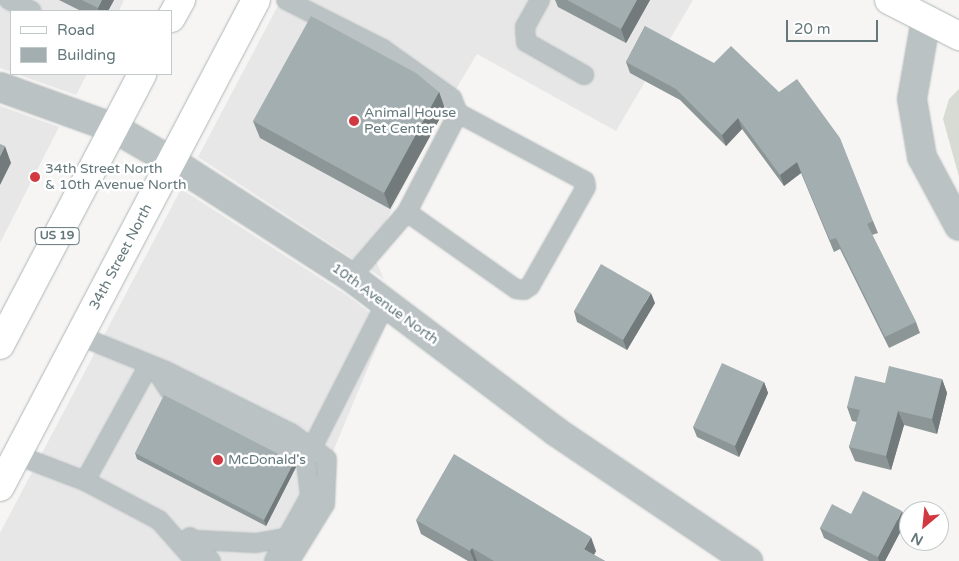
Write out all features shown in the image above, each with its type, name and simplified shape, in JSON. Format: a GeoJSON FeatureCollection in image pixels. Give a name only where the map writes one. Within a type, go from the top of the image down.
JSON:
{"type":"FeatureCollection","features":[{"type":"Feature","properties":{"kind":"main road"},"geometry":{"type":"LineString","coordinates":[[172,16],[181,0]]}},
{"type":"Feature","properties":{"kind":"main road","name":"34th Street North"},"geometry":{"type":"LineString","coordinates":[[0,487],[256,0]]}},
{"type":"Feature","properties":{"kind":"main road"},"geometry":{"type":"LineString","coordinates":[[889,0],[959,36]]}},
{"type":"Feature","properties":{"kind":"main road","name":"US 19"},"geometry":{"type":"LineString","coordinates":[[0,345],[141,75]]}},
{"type":"Feature","properties":{"kind":"street"},"geometry":{"type":"LineString","coordinates":[[926,19],[912,99],[922,157],[959,226]]}},
{"type":"Feature","properties":{"kind":"street","name":"10th Avenue North"},"geometry":{"type":"LineString","coordinates":[[0,87],[114,128],[172,161],[351,277],[555,431],[748,561]]}},
{"type":"Feature","properties":{"kind":"lane"},"geometry":{"type":"LineString","coordinates":[[9,0],[30,10]]}},
{"type":"Feature","properties":{"kind":"lane"},"geometry":{"type":"LineString","coordinates":[[286,0],[383,49],[452,98],[458,113],[579,176],[585,181],[586,187],[530,286],[524,290],[516,289],[407,212]]}},
{"type":"Feature","properties":{"kind":"lane"},"geometry":{"type":"LineString","coordinates":[[540,0],[525,27],[526,42],[584,75]]}},
{"type":"Feature","properties":{"kind":"lane"},"geometry":{"type":"LineString","coordinates":[[351,277],[407,212],[458,113]]}},
{"type":"Feature","properties":{"kind":"lane"},"geometry":{"type":"LineString","coordinates":[[312,448],[386,303]]}},
{"type":"Feature","properties":{"kind":"lane"},"geometry":{"type":"LineString","coordinates":[[80,336],[151,366],[290,433],[327,459],[325,504],[290,561]]}},
{"type":"Feature","properties":{"kind":"lane"},"geometry":{"type":"LineString","coordinates":[[85,481],[151,366]]}},
{"type":"Feature","properties":{"kind":"lane"},"geometry":{"type":"LineString","coordinates":[[151,366],[168,390],[294,452],[306,462],[310,496],[289,538],[274,561]]}},
{"type":"Feature","properties":{"kind":"lane"},"geometry":{"type":"LineString","coordinates":[[17,455],[85,481],[196,540],[256,543],[289,538]]}},
{"type":"Feature","properties":{"kind":"lane"},"geometry":{"type":"LineString","coordinates":[[159,520],[195,561]]}},
{"type":"Feature","properties":{"kind":"lane"},"geometry":{"type":"LineString","coordinates":[[196,540],[211,561]]}},
{"type":"Feature","properties":{"kind":"shaded area"},"geometry":{"type":"Polygon","coordinates":[[[0,0],[124,0],[119,10],[10,10],[10,72],[0,68],[0,0]]]}},
{"type":"Feature","properties":{"kind":"shaded area"},"geometry":{"type":"Polygon","coordinates":[[[281,0],[693,0],[616,131],[477,54],[441,114],[371,250],[384,279],[198,157],[281,0]]]}},
{"type":"Feature","properties":{"kind":"shaded area"},"geometry":{"type":"Polygon","coordinates":[[[20,75],[86,75],[76,95],[20,75]]]}},
{"type":"Feature","properties":{"kind":"shaded area"},"geometry":{"type":"Polygon","coordinates":[[[959,89],[959,177],[943,119],[949,99],[959,89]]]}},
{"type":"Feature","properties":{"kind":"shaded area"},"geometry":{"type":"Polygon","coordinates":[[[0,106],[59,127],[0,243],[0,106]]]}},
{"type":"Feature","properties":{"kind":"shaded area"},"geometry":{"type":"Polygon","coordinates":[[[181,189],[348,296],[386,325],[295,542],[285,561],[0,561],[0,533],[181,189]]]}},
{"type":"Feature","properties":{"kind":"building"},"geometry":{"type":"Polygon","coordinates":[[[82,0],[102,0],[98,8],[82,0]]]}},
{"type":"Feature","properties":{"kind":"building"},"geometry":{"type":"Polygon","coordinates":[[[567,0],[637,0],[621,29],[567,0]]]}},
{"type":"Feature","properties":{"kind":"building","name":"Animal House Pet Center"},"geometry":{"type":"Polygon","coordinates":[[[311,16],[416,73],[439,92],[384,193],[253,121],[311,16]]]}},
{"type":"Feature","properties":{"kind":"building"},"geometry":{"type":"Polygon","coordinates":[[[645,26],[714,63],[731,46],[779,92],[797,79],[840,138],[873,221],[867,224],[916,322],[885,337],[836,238],[830,240],[797,162],[780,175],[738,118],[722,135],[676,89],[626,62],[645,26]]]}},
{"type":"Feature","properties":{"kind":"building"},"geometry":{"type":"Polygon","coordinates":[[[0,144],[5,146],[0,156],[0,144]]]}},
{"type":"Feature","properties":{"kind":"building"},"geometry":{"type":"Polygon","coordinates":[[[601,264],[651,293],[623,340],[574,311],[601,264]]]}},
{"type":"Feature","properties":{"kind":"building"},"geometry":{"type":"Polygon","coordinates":[[[722,363],[764,382],[735,446],[693,427],[722,363]]]}},
{"type":"Feature","properties":{"kind":"building"},"geometry":{"type":"Polygon","coordinates":[[[889,366],[942,379],[932,419],[898,411],[886,456],[849,447],[860,410],[847,407],[855,376],[885,383],[889,366]]]}},
{"type":"Feature","properties":{"kind":"building","name":"McDonald's"},"geometry":{"type":"Polygon","coordinates":[[[164,395],[294,462],[264,520],[135,453],[164,395]]]}},
{"type":"Feature","properties":{"kind":"building"},"geometry":{"type":"Polygon","coordinates":[[[454,454],[591,537],[584,549],[605,561],[494,561],[472,548],[470,551],[416,520],[454,454]]]}},
{"type":"Feature","properties":{"kind":"building"},"geometry":{"type":"Polygon","coordinates":[[[863,491],[899,509],[899,517],[878,557],[820,528],[832,504],[851,514],[863,491]]]}},
{"type":"Feature","properties":{"kind":"place","name":"Animal House Pet Center"},"geometry":{"type":"Point","coordinates":[354,121]}},
{"type":"Feature","properties":{"kind":"place","name":"34th Street North & 10th Avenue North"},"geometry":{"type":"Point","coordinates":[35,177]}},
{"type":"Feature","properties":{"kind":"place","name":"McDonald's"},"geometry":{"type":"Point","coordinates":[218,460]}}]}
